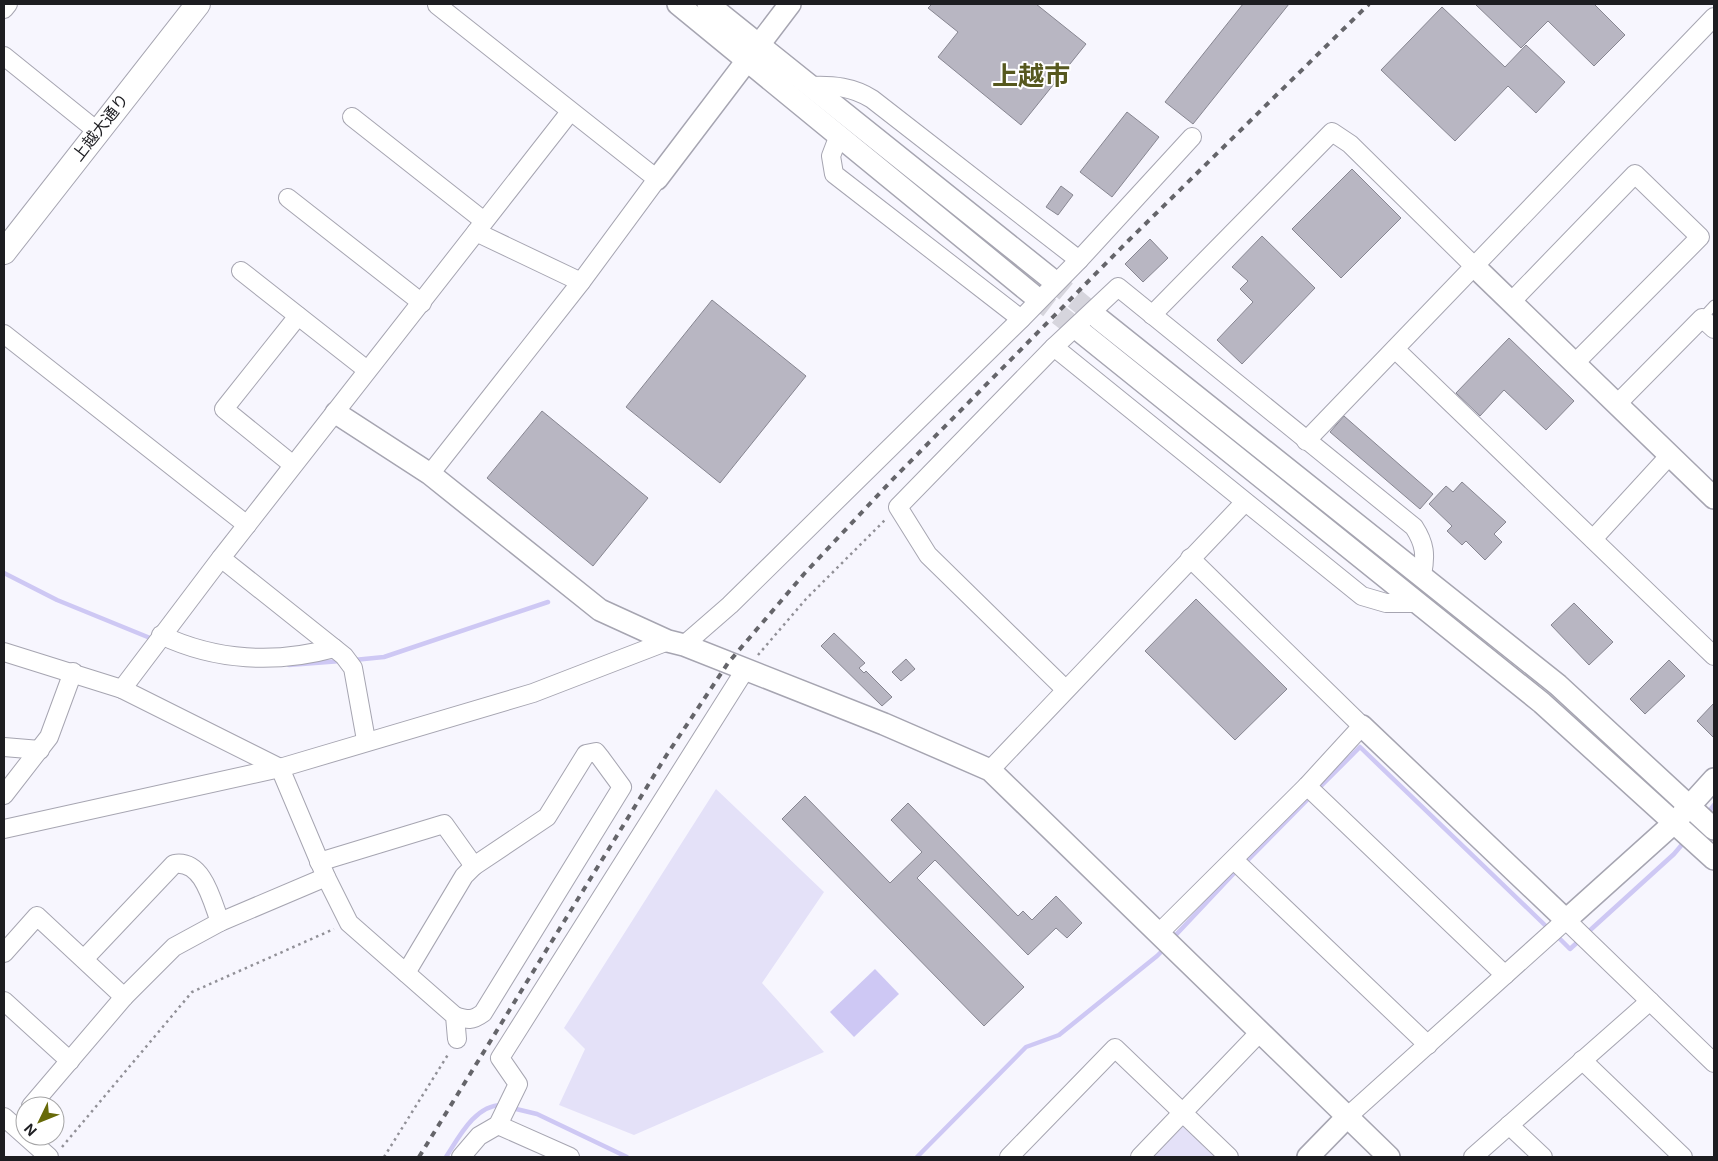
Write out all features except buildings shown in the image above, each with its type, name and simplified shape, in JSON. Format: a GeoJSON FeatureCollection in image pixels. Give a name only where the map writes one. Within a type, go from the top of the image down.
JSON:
{"type":"FeatureCollection","features":[{"type":"Feature","properties":{"kind":"main road","name":"上越大通り"},"geometry":{"type":"LineString","coordinates":[[4,252],[198,4]]}},
{"type":"Feature","properties":{"kind":"street"},"geometry":{"type":"LineString","coordinates":[[4,9],[8,4]]}},
{"type":"Feature","properties":{"kind":"street"},"geometry":{"type":"LineString","coordinates":[[678,4],[811,86],[1050,278]]}},
{"type":"Feature","properties":{"kind":"street"},"geometry":{"type":"LineString","coordinates":[[708,4],[839,135],[1033,295]]}},
{"type":"Feature","properties":{"kind":"street"},"geometry":{"type":"LineString","coordinates":[[430,474],[580,282],[656,178],[755,52],[790,4]]}},
{"type":"Feature","properties":{"kind":"street"},"geometry":{"type":"LineString","coordinates":[[437,5],[570,112],[656,178]]}},
{"type":"Feature","properties":{"kind":"street"},"geometry":{"type":"LineString","coordinates":[[1306,441],[1714,17]]}},
{"type":"Feature","properties":{"kind":"street"},"geometry":{"type":"LineString","coordinates":[[4,56],[97,131]]}},
{"type":"Feature","properties":{"kind":"street"},"geometry":{"type":"LineString","coordinates":[[811,86],[859,91],[872,99],[1078,260]]}},
{"type":"Feature","properties":{"kind":"street"},"geometry":{"type":"LineString","coordinates":[[122,690],[161,635],[570,112]]}},
{"type":"Feature","properties":{"kind":"street"},"geometry":{"type":"LineString","coordinates":[[352,117],[480,227],[580,282]]}},
{"type":"Feature","properties":{"kind":"street"},"geometry":{"type":"LineString","coordinates":[[1152,315],[1332,132],[1350,144],[1714,498]]}},
{"type":"Feature","properties":{"kind":"street"},"geometry":{"type":"LineString","coordinates":[[839,135],[831,156],[834,174],[1021,319]]}},
{"type":"Feature","properties":{"kind":"street"},"geometry":{"type":"LineString","coordinates":[[4,829],[280,768],[366,740],[533,693],[676,643],[730,605],[1021,319],[1192,137]]}},
{"type":"Feature","properties":{"kind":"street"},"geometry":{"type":"LineString","coordinates":[[1511,302],[1635,174],[1700,237],[1575,363]]}},
{"type":"Feature","properties":{"kind":"street"},"geometry":{"type":"LineString","coordinates":[[288,198],[422,302]]}},
{"type":"Feature","properties":{"kind":"street"},"geometry":{"type":"LineString","coordinates":[[241,271],[368,370]]}},
{"type":"Feature","properties":{"kind":"street"},"geometry":{"type":"LineString","coordinates":[[1065,689],[928,555],[898,507],[1054,347],[1118,288],[1414,527],[1423,540],[1426,554],[1422,574]]}},
{"type":"Feature","properties":{"kind":"street"},"geometry":{"type":"LineString","coordinates":[[293,465],[224,409],[298,316]]}},
{"type":"Feature","properties":{"kind":"street"},"geometry":{"type":"LineString","coordinates":[[1098,318],[1422,574],[1558,685],[1682,814],[1714,858]]}},
{"type":"Feature","properties":{"kind":"street"},"geometry":{"type":"LineString","coordinates":[[1617,404],[1708,323]]}},
{"type":"Feature","properties":{"kind":"street"},"geometry":{"type":"LineString","coordinates":[[1081,332],[1542,704],[1682,814],[1714,830]]}},
{"type":"Feature","properties":{"kind":"street"},"geometry":{"type":"LineString","coordinates":[[4,334],[247,525]]}},
{"type":"Feature","properties":{"kind":"street"},"geometry":{"type":"LineString","coordinates":[[1054,347],[1362,596],[1386,603],[1418,603]]}},
{"type":"Feature","properties":{"kind":"street"},"geometry":{"type":"LineString","coordinates":[[1395,349],[1714,656]]}},
{"type":"Feature","properties":{"kind":"street"},"geometry":{"type":"LineString","coordinates":[[336,413],[430,474],[600,610],[676,643],[884,724],[990,770],[1160,932],[1389,1157]]}},
{"type":"Feature","properties":{"kind":"street"},"geometry":{"type":"LineString","coordinates":[[1593,539],[1670,455]]}},
{"type":"Feature","properties":{"kind":"street"},"geometry":{"type":"LineString","coordinates":[[990,770],[1065,689],[1245,502]]}},
{"type":"Feature","properties":{"kind":"street"},"geometry":{"type":"LineString","coordinates":[[221,558],[344,656],[353,668],[366,740]]}},
{"type":"Feature","properties":{"kind":"street"},"geometry":{"type":"LineString","coordinates":[[1190,558],[1362,726],[1714,1063]]}},
{"type":"Feature","properties":{"kind":"street"},"geometry":{"type":"LineString","coordinates":[[161,635],[184,645],[251,658],[293,658],[334,648]]}},
{"type":"Feature","properties":{"kind":"street"},"geometry":{"type":"LineString","coordinates":[[4,652],[73,672],[122,690],[280,768],[323,869],[349,923],[455,1016],[468,1020],[474,1020],[483,1013],[622,787],[596,752],[586,754],[547,817],[474,866],[464,876],[406,973]]}},
{"type":"Feature","properties":{"kind":"street"},"geometry":{"type":"LineString","coordinates":[[462,1157],[479,1136],[498,1125],[518,1084],[500,1058],[745,670]]}},
{"type":"Feature","properties":{"kind":"street"},"geometry":{"type":"LineString","coordinates":[[4,795],[49,737],[73,672]]}},
{"type":"Feature","properties":{"kind":"street"},"geometry":{"type":"LineString","coordinates":[[1160,932],[1307,786],[1362,726]]}},
{"type":"Feature","properties":{"kind":"street"},"geometry":{"type":"LineString","coordinates":[[4,747],[40,750]]}},
{"type":"Feature","properties":{"kind":"street"},"geometry":{"type":"LineString","coordinates":[[1308,1157],[1347,1117],[1682,814],[1714,779]]}},
{"type":"Feature","properties":{"kind":"street"},"geometry":{"type":"LineString","coordinates":[[1307,786],[1505,975]]}},
{"type":"Feature","properties":{"kind":"street"},"geometry":{"type":"LineString","coordinates":[[40,1096],[124,997],[161,958],[174,947],[220,922],[323,869],[444,824],[474,866]]}},
{"type":"Feature","properties":{"kind":"street"},"geometry":{"type":"LineString","coordinates":[[1234,860],[1428,1045]]}},
{"type":"Feature","properties":{"kind":"street"},"geometry":{"type":"LineString","coordinates":[[84,959],[174,864],[182,862],[191,866],[203,879],[220,922]]}},
{"type":"Feature","properties":{"kind":"street"},"geometry":{"type":"LineString","coordinates":[[4,953],[37,916],[124,997]]}},
{"type":"Feature","properties":{"kind":"street"},"geometry":{"type":"LineString","coordinates":[[4,1000],[70,1061]]}},
{"type":"Feature","properties":{"kind":"street"},"geometry":{"type":"LineString","coordinates":[[1473,1157],[1650,1001]]}},
{"type":"Feature","properties":{"kind":"street"},"geometry":{"type":"LineString","coordinates":[[455,1016],[457,1039]]}},
{"type":"Feature","properties":{"kind":"street"},"geometry":{"type":"LineString","coordinates":[[1140,1157],[1260,1032]]}},
{"type":"Feature","properties":{"kind":"street"},"geometry":{"type":"LineString","coordinates":[[1008,1157],[1116,1048],[1229,1157]]}},
{"type":"Feature","properties":{"kind":"street"},"geometry":{"type":"LineString","coordinates":[[1582,1060],[1684,1157]]}},
{"type":"Feature","properties":{"kind":"street"},"geometry":{"type":"LineString","coordinates":[[14,1119],[54,1154]]}},
{"type":"Feature","properties":{"kind":"street"},"geometry":{"type":"LineString","coordinates":[[498,1125],[570,1157]]}},
{"type":"Feature","properties":{"kind":"street"},"geometry":{"type":"LineString","coordinates":[[1509,1125],[1543,1157]]}},
{"type":"Feature","properties":{"kind":"lane"},"geometry":{"type":"LineString","coordinates":[[1708,323],[1714,305]]}},
{"type":"Feature","properties":{"kind":"path"},"geometry":{"type":"LineString","coordinates":[[745,670],[806,599],[898,507]]}},
{"type":"Feature","properties":{"kind":"path"},"geometry":{"type":"LineString","coordinates":[[54,1154],[192,992],[349,923]]}},
{"type":"Feature","properties":{"kind":"path"},"geometry":{"type":"LineString","coordinates":[[384,1157],[457,1039]]}},
{"type":"Feature","properties":{"kind":"shaded area"},"geometry":{"type":"Polygon","coordinates":[[[716,789],[824,892],[762,983],[824,1052],[634,1135],[559,1105],[585,1049],[564,1028],[716,789]]]}},
{"type":"Feature","properties":{"kind":"shaded area"},"geometry":{"type":"Polygon","coordinates":[[[875,969],[899,994],[854,1037],[830,1012],[875,969]]]}},
{"type":"Feature","properties":{"kind":"shaded area"},"geometry":{"type":"Polygon","coordinates":[[[1182,1125],[1216,1157],[1151,1157],[1182,1125]]]}},
{"type":"Feature","properties":{"kind":"waterway"},"geometry":{"type":"LineString","coordinates":[[4,573],[57,600],[155,640]]}},
{"type":"Feature","properties":{"kind":"waterway"},"geometry":{"type":"LineString","coordinates":[[354,660],[384,657],[548,602]]}},
{"type":"Feature","properties":{"kind":"waterway"},"geometry":{"type":"LineString","coordinates":[[289,665],[341,661]]}},
{"type":"Feature","properties":{"kind":"waterway"},"geometry":{"type":"LineString","coordinates":[[1317,790],[1360,747],[1550,930]]}},
{"type":"Feature","properties":{"kind":"waterway"},"geometry":{"type":"LineString","coordinates":[[1243,865],[1311,796]]}},
{"type":"Feature","properties":{"kind":"waterway"},"geometry":{"type":"LineString","coordinates":[[1707,814],[1714,805]]}},
{"type":"Feature","properties":{"kind":"waterway"},"geometry":{"type":"LineString","coordinates":[[1587,933],[1674,854],[1685,841]]}},
{"type":"Feature","properties":{"kind":"waterway"},"geometry":{"type":"LineString","coordinates":[[1172,939],[1237,870]]}},
{"type":"Feature","properties":{"kind":"waterway"},"geometry":{"type":"LineString","coordinates":[[1556,935],[1570,949],[1581,939]]}},
{"type":"Feature","properties":{"kind":"waterway"},"geometry":{"type":"LineString","coordinates":[[917,1157],[1026,1047],[1059,1035],[1166,947]]}},
{"type":"Feature","properties":{"kind":"waterway"},"geometry":{"type":"LineString","coordinates":[[446,1157],[462,1132],[476,1116],[492,1106],[502,1105]]}},
{"type":"Feature","properties":{"kind":"waterway"},"geometry":{"type":"LineString","coordinates":[[512,1108],[537,1114],[627,1157]]}},
{"type":"Feature","properties":{"kind":"tunnel"},"geometry":{"type":"LineString","coordinates":[[1050,278],[1098,318]]}},
{"type":"Feature","properties":{"kind":"tunnel"},"geometry":{"type":"LineString","coordinates":[[1033,295],[1081,332]]}},
{"type":"Feature","properties":{"kind":"railway"},"geometry":{"type":"LineString","coordinates":[[419,1157],[666,756],[728,663],[804,574],[894,478],[1129,240],[1369,4]]}},
{"type":"Feature","properties":{"kind":"district","name":"上越市"},"geometry":{"type":"Point","coordinates":[1031,75]}}]}
